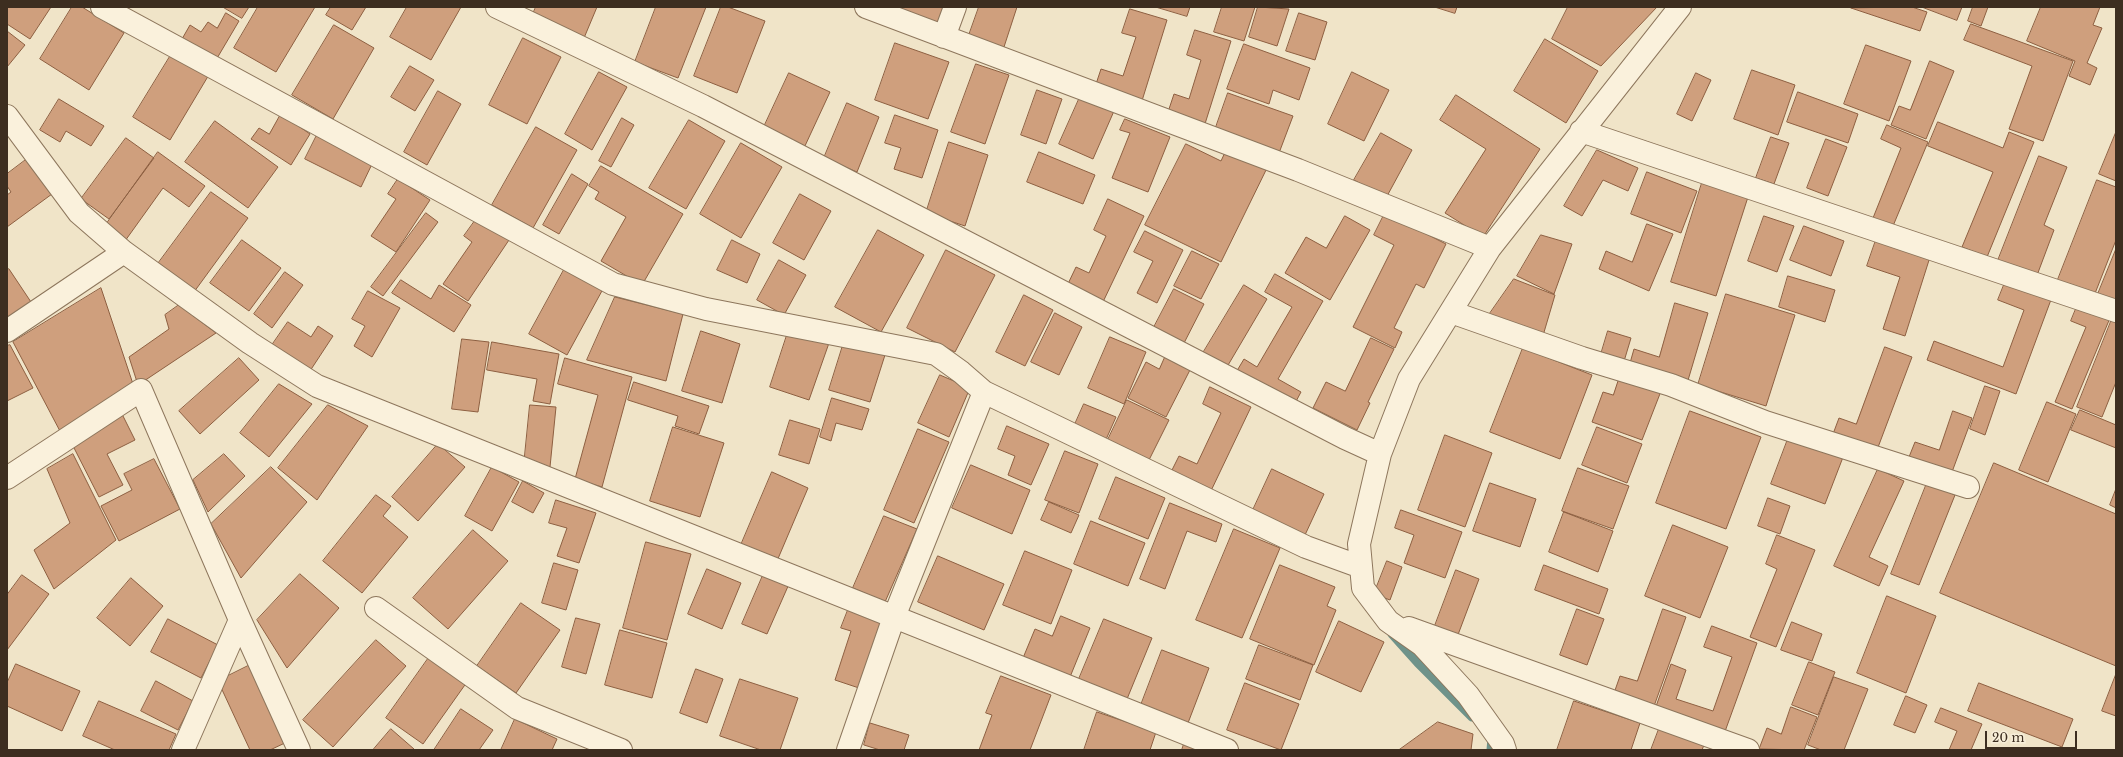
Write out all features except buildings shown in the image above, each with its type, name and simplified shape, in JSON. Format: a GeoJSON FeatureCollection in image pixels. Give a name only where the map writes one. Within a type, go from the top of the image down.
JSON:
{"type":"FeatureCollection","features":[{"type":"Feature","properties":{"kind":"street"},"geometry":{"type":"LineString","coordinates":[[102,7],[614,284],[706,309],[936,354],[961,372],[984,392],[1306,547],[1361,567]]}},
{"type":"Feature","properties":{"kind":"street"},"geometry":{"type":"LineString","coordinates":[[497,7],[703,106],[1345,438],[1380,454]]}},
{"type":"Feature","properties":{"kind":"street"},"geometry":{"type":"LineString","coordinates":[[866,7],[1298,170],[1490,248]]}},
{"type":"Feature","properties":{"kind":"street"},"geometry":{"type":"LineString","coordinates":[[944,37],[956,7]]}},
{"type":"Feature","properties":{"kind":"street"},"geometry":{"type":"LineString","coordinates":[[1505,750],[1503,744],[1468,695],[1422,645],[1388,621],[1364,588],[1359,544],[1380,454],[1409,379],[1490,248],[1680,7]]}},
{"type":"Feature","properties":{"kind":"street"},"geometry":{"type":"LineString","coordinates":[[7,116],[79,213],[124,252],[250,343],[317,386],[1227,750]]}},
{"type":"Feature","properties":{"kind":"street"},"geometry":{"type":"LineString","coordinates":[[1581,131],[2116,310]]}},
{"type":"Feature","properties":{"kind":"street"},"geometry":{"type":"LineString","coordinates":[[7,331],[124,252]]}},
{"type":"Feature","properties":{"kind":"street"},"geometry":{"type":"LineString","coordinates":[[1451,312],[1582,358],[1671,385],[1765,422],[1968,487]]}},
{"type":"Feature","properties":{"kind":"street"},"geometry":{"type":"LineString","coordinates":[[7,478],[141,390],[240,620],[299,750]]}},
{"type":"Feature","properties":{"kind":"street"},"geometry":{"type":"LineString","coordinates":[[848,750],[894,617],[984,392]]}},
{"type":"Feature","properties":{"kind":"street"},"geometry":{"type":"LineString","coordinates":[[376,608],[518,708],[621,750]]}},
{"type":"Feature","properties":{"kind":"street"},"geometry":{"type":"LineString","coordinates":[[183,750],[240,620]]}},
{"type":"Feature","properties":{"kind":"street"},"geometry":{"type":"LineString","coordinates":[[1388,621],[1748,750]]}},
{"type":"Feature","properties":{"kind":"waterway"},"geometry":{"type":"LineString","coordinates":[[1392,634],[1418,663],[1472,717]]}},
{"type":"Feature","properties":{"kind":"waterway"},"geometry":{"type":"LineString","coordinates":[[1490,736],[1492,738],[1491,750]]}}]}
